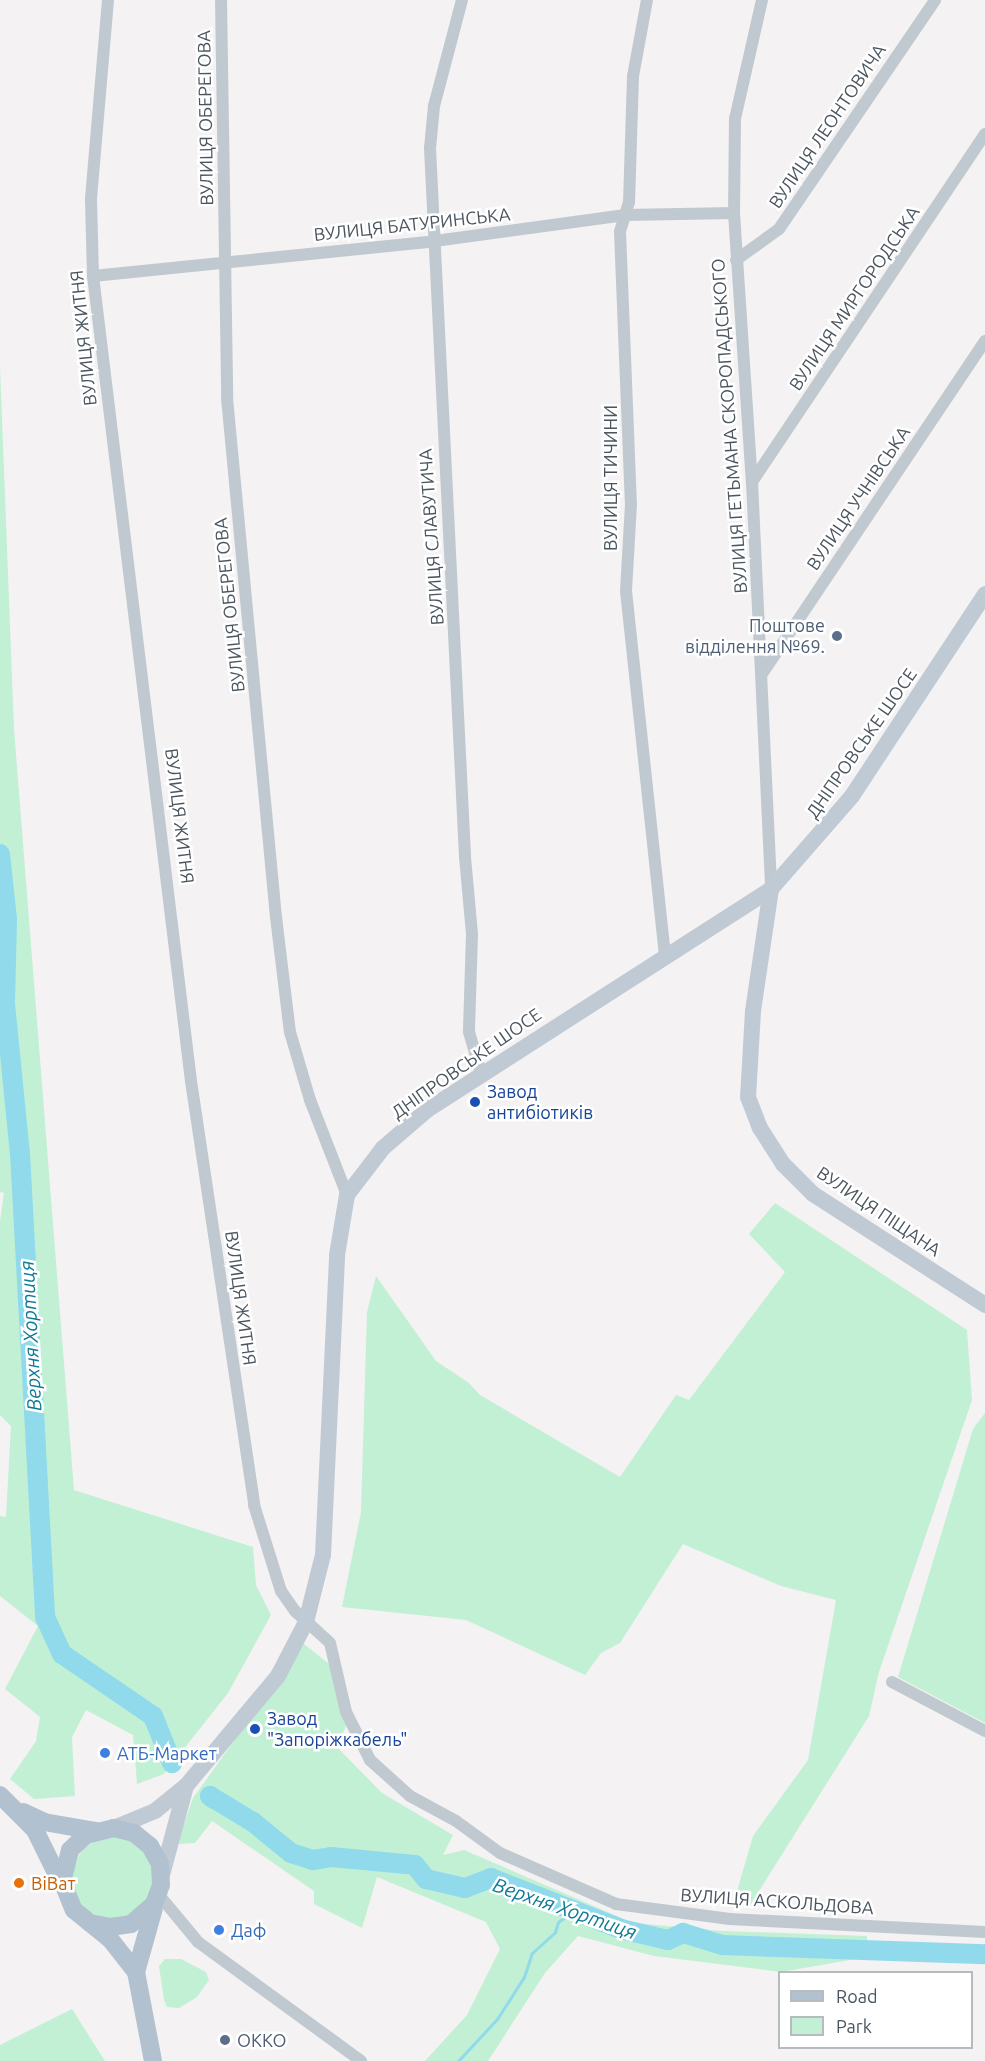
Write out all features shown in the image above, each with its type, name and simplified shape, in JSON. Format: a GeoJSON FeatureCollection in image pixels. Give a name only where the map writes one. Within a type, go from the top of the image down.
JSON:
{"type":"FeatureCollection","features":[{"type":"Feature","properties":{"kind":"main road"},"geometry":{"type":"LineString","coordinates":[[0,1795],[21,1812],[47,1848],[64,1892],[74,1910],[110,1939],[136,1972],[153,2061]]}},
{"type":"Feature","properties":{"kind":"main road"},"geometry":{"type":"LineString","coordinates":[[21,1812],[44,1822],[96,1831],[114,1828],[143,1839],[156,1855],[162,1875],[159,1895],[136,1972]]}},
{"type":"Feature","properties":{"kind":"main road"},"geometry":{"type":"LineString","coordinates":[[64,1892],[63,1870],[70,1850],[96,1831]]}},
{"type":"Feature","properties":{"kind":"main road"},"geometry":{"type":"LineString","coordinates":[[90,1923],[110,1928],[131,1924],[148,1912],[159,1895]]}},
{"type":"Feature","properties":{"kind":"street","name":"ВУЛИЦЯ ЖИТНЯ"},"geometry":{"type":"LineString","coordinates":[[108,0],[91,200],[93,276],[192,1081],[247,1464],[254,1505],[281,1591],[306,1622]]}},
{"type":"Feature","properties":{"kind":"street","name":"ВУЛИЦЯ ОБЕРЕГОВА"},"geometry":{"type":"LineString","coordinates":[[221,0],[227,398],[240,556],[288,1021],[299,1069],[346,1195]]}},
{"type":"Feature","properties":{"kind":"street","name":"ВУЛИЦЯ СЛАВУТИЧА"},"geometry":{"type":"LineString","coordinates":[[462,0],[431,128],[443,442],[472,934],[469,1032],[481,1072]]}},
{"type":"Feature","properties":{"kind":"street","name":"ВУЛИЦЯ ТИЧИНИ"},"geometry":{"type":"LineString","coordinates":[[647,0],[633,76],[630,189],[620,232],[631,504],[626,591],[665,955]]}},
{"type":"Feature","properties":{"kind":"street","name":"ВУЛИЦЯ ГЕТЬМАНА СКОРОПАДСЬКОГО"},"geometry":{"type":"LineString","coordinates":[[762,0],[735,119],[734,213],[752,482],[771,889]]}},
{"type":"Feature","properties":{"kind":"street","name":"ВУЛИЦЯ ЛЕОНТОВИЧА"},"geometry":{"type":"LineString","coordinates":[[736,260],[779,229],[935,0]]}},
{"type":"Feature","properties":{"kind":"street","name":"ВУЛИЦЯ МИРГОРОДСЬКА"},"geometry":{"type":"LineString","coordinates":[[752,482],[985,134]]}},
{"type":"Feature","properties":{"kind":"street","name":"ВУЛИЦЯ БАТУРИНСЬКА"},"geometry":{"type":"LineString","coordinates":[[93,276],[225,261],[435,242],[625,215],[734,213]]}},
{"type":"Feature","properties":{"kind":"street","name":"ВУЛИЦЯ УЧНІВСЬКА"},"geometry":{"type":"LineString","coordinates":[[762,674],[985,341]]}},
{"type":"Feature","properties":{"kind":"street","name":"ДНІПРОВСЬКЕ ШОСЕ"},"geometry":{"type":"LineString","coordinates":[[346,1195],[406,1126],[481,1072],[771,889],[852,796],[985,594]]}},
{"type":"Feature","properties":{"kind":"street","name":"ВУЛИЦЯ ПІЩАНА"},"geometry":{"type":"LineString","coordinates":[[771,889],[753,1011],[748,1097],[760,1128],[783,1164],[813,1194],[985,1305]]}},
{"type":"Feature","properties":{"kind":"street"},"geometry":{"type":"LineString","coordinates":[[114,1828],[154,1811],[186,1786],[278,1676],[306,1622],[323,1555],[338,1255],[346,1195]]}},
{"type":"Feature","properties":{"kind":"street","name":"ВУЛИЦЯ АСКОЛЬДОВА"},"geometry":{"type":"LineString","coordinates":[[306,1622],[328,1640],[334,1651],[346,1712],[370,1760],[410,1796],[511,1858],[616,1904],[730,1919],[985,1932]]}},
{"type":"Feature","properties":{"kind":"street"},"geometry":{"type":"LineString","coordinates":[[892,1682],[985,1731]]}},
{"type":"Feature","properties":{"kind":"street"},"geometry":{"type":"LineString","coordinates":[[162,1875],[186,1786]]}},
{"type":"Feature","properties":{"kind":"street"},"geometry":{"type":"LineString","coordinates":[[159,1895],[198,1942],[361,2061]]}},
{"type":"Feature","properties":{"kind":"green space"},"geometry":{"type":"Polygon","coordinates":[[[0,366],[14,729],[74,1490],[253,1547],[256,1585],[271,1615],[228,1693],[164,1774],[137,1784],[133,1735],[86,1710],[72,1737],[75,1796],[34,1799],[10,1779],[36,1741],[40,1717],[5,1689],[38,1626],[0,1596],[0,1516],[6,1517],[11,1426],[0,1415],[0,1221],[4,1193],[0,1192],[0,366]]]}},
{"type":"Feature","properties":{"kind":"green space"},"geometry":{"type":"Polygon","coordinates":[[[775,1203],[967,1330],[972,1400],[879,1672],[869,1716],[749,1907],[735,1898],[753,1836],[808,1760],[836,1600],[781,1586],[683,1544],[620,1643],[601,1653],[585,1675],[466,1620],[342,1607],[361,1512],[367,1312],[376,1276],[436,1361],[469,1383],[480,1395],[620,1477],[676,1395],[689,1400],[785,1272],[749,1234],[775,1203]]]}},
{"type":"Feature","properties":{"kind":"green space"},"geometry":{"type":"Polygon","coordinates":[[[985,1413],[985,1723],[898,1677],[973,1429],[985,1413]]]}},
{"type":"Feature","properties":{"kind":"green space"},"geometry":{"type":"Polygon","coordinates":[[[304,1644],[338,1671],[349,1721],[336,1746],[382,1793],[453,1835],[443,1855],[464,1850],[633,1923],[723,1931],[867,1936],[867,1957],[778,1972],[654,1956],[578,1936],[545,1973],[488,2061],[425,2061],[467,2015],[500,1949],[486,1922],[377,1877],[362,1928],[314,1904],[314,1891],[212,1821],[195,1843],[177,1844],[193,1798],[304,1644]]]}},
{"type":"Feature","properties":{"kind":"green space"},"geometry":{"type":"Polygon","coordinates":[[[113,1837],[129,1840],[142,1849],[151,1862],[154,1878],[151,1894],[142,1907],[129,1916],[113,1919],[97,1916],[84,1907],[75,1894],[72,1878],[75,1862],[84,1849],[97,1840],[113,1837]]]}},
{"type":"Feature","properties":{"kind":"green space"},"geometry":{"type":"Polygon","coordinates":[[[165,1959],[181,1959],[206,1972],[209,1980],[197,1997],[179,2008],[167,2007],[164,2000],[159,1966],[165,1959]]]}},
{"type":"Feature","properties":{"kind":"green space"},"geometry":{"type":"Polygon","coordinates":[[[72,2009],[105,2061],[0,2061],[0,2045],[72,2009]]]}},
{"type":"Feature","properties":{"kind":"waterway","name":"Верхня Хортиця"},"geometry":{"type":"LineString","coordinates":[[0,854],[7,920],[5,1004],[20,1153],[45,1617],[62,1654],[153,1716],[172,1763]]}},
{"type":"Feature","properties":{"kind":"waterway","name":"Верхня Хортиця"},"geometry":{"type":"LineString","coordinates":[[214,1799],[210,1796],[253,1822],[291,1853],[313,1860],[331,1857],[415,1865],[426,1879],[465,1888],[491,1878],[621,1929],[668,1940],[683,1933],[722,1945],[985,1954]]}},
{"type":"Feature","properties":{"kind":"waterway"},"geometry":{"type":"LineString","coordinates":[[458,2061],[497,2019],[524,1977],[532,1953],[555,1932],[558,1922],[573,1911]]}},
{"type":"Feature","properties":{"kind":"place","name":"Поштове відділення №69."},"geometry":{"type":"Point","coordinates":[837,636]}},
{"type":"Feature","properties":{"kind":"place","name":"Завод антибіотиків"},"geometry":{"type":"Point","coordinates":[475,1102]}},
{"type":"Feature","properties":{"kind":"place","name":"Завод \"Запоріжкабель\""},"geometry":{"type":"Point","coordinates":[255,1729]}},
{"type":"Feature","properties":{"kind":"place","name":"АТБ-Маркет"},"geometry":{"type":"Point","coordinates":[105,1753]}},
{"type":"Feature","properties":{"kind":"place","name":"ВіВат"},"geometry":{"type":"Point","coordinates":[19,1883]}},
{"type":"Feature","properties":{"kind":"place","name":"Даф"},"geometry":{"type":"Point","coordinates":[219,1930]}},
{"type":"Feature","properties":{"kind":"place","name":"ОККО"},"geometry":{"type":"Point","coordinates":[225,2040]}}]}
